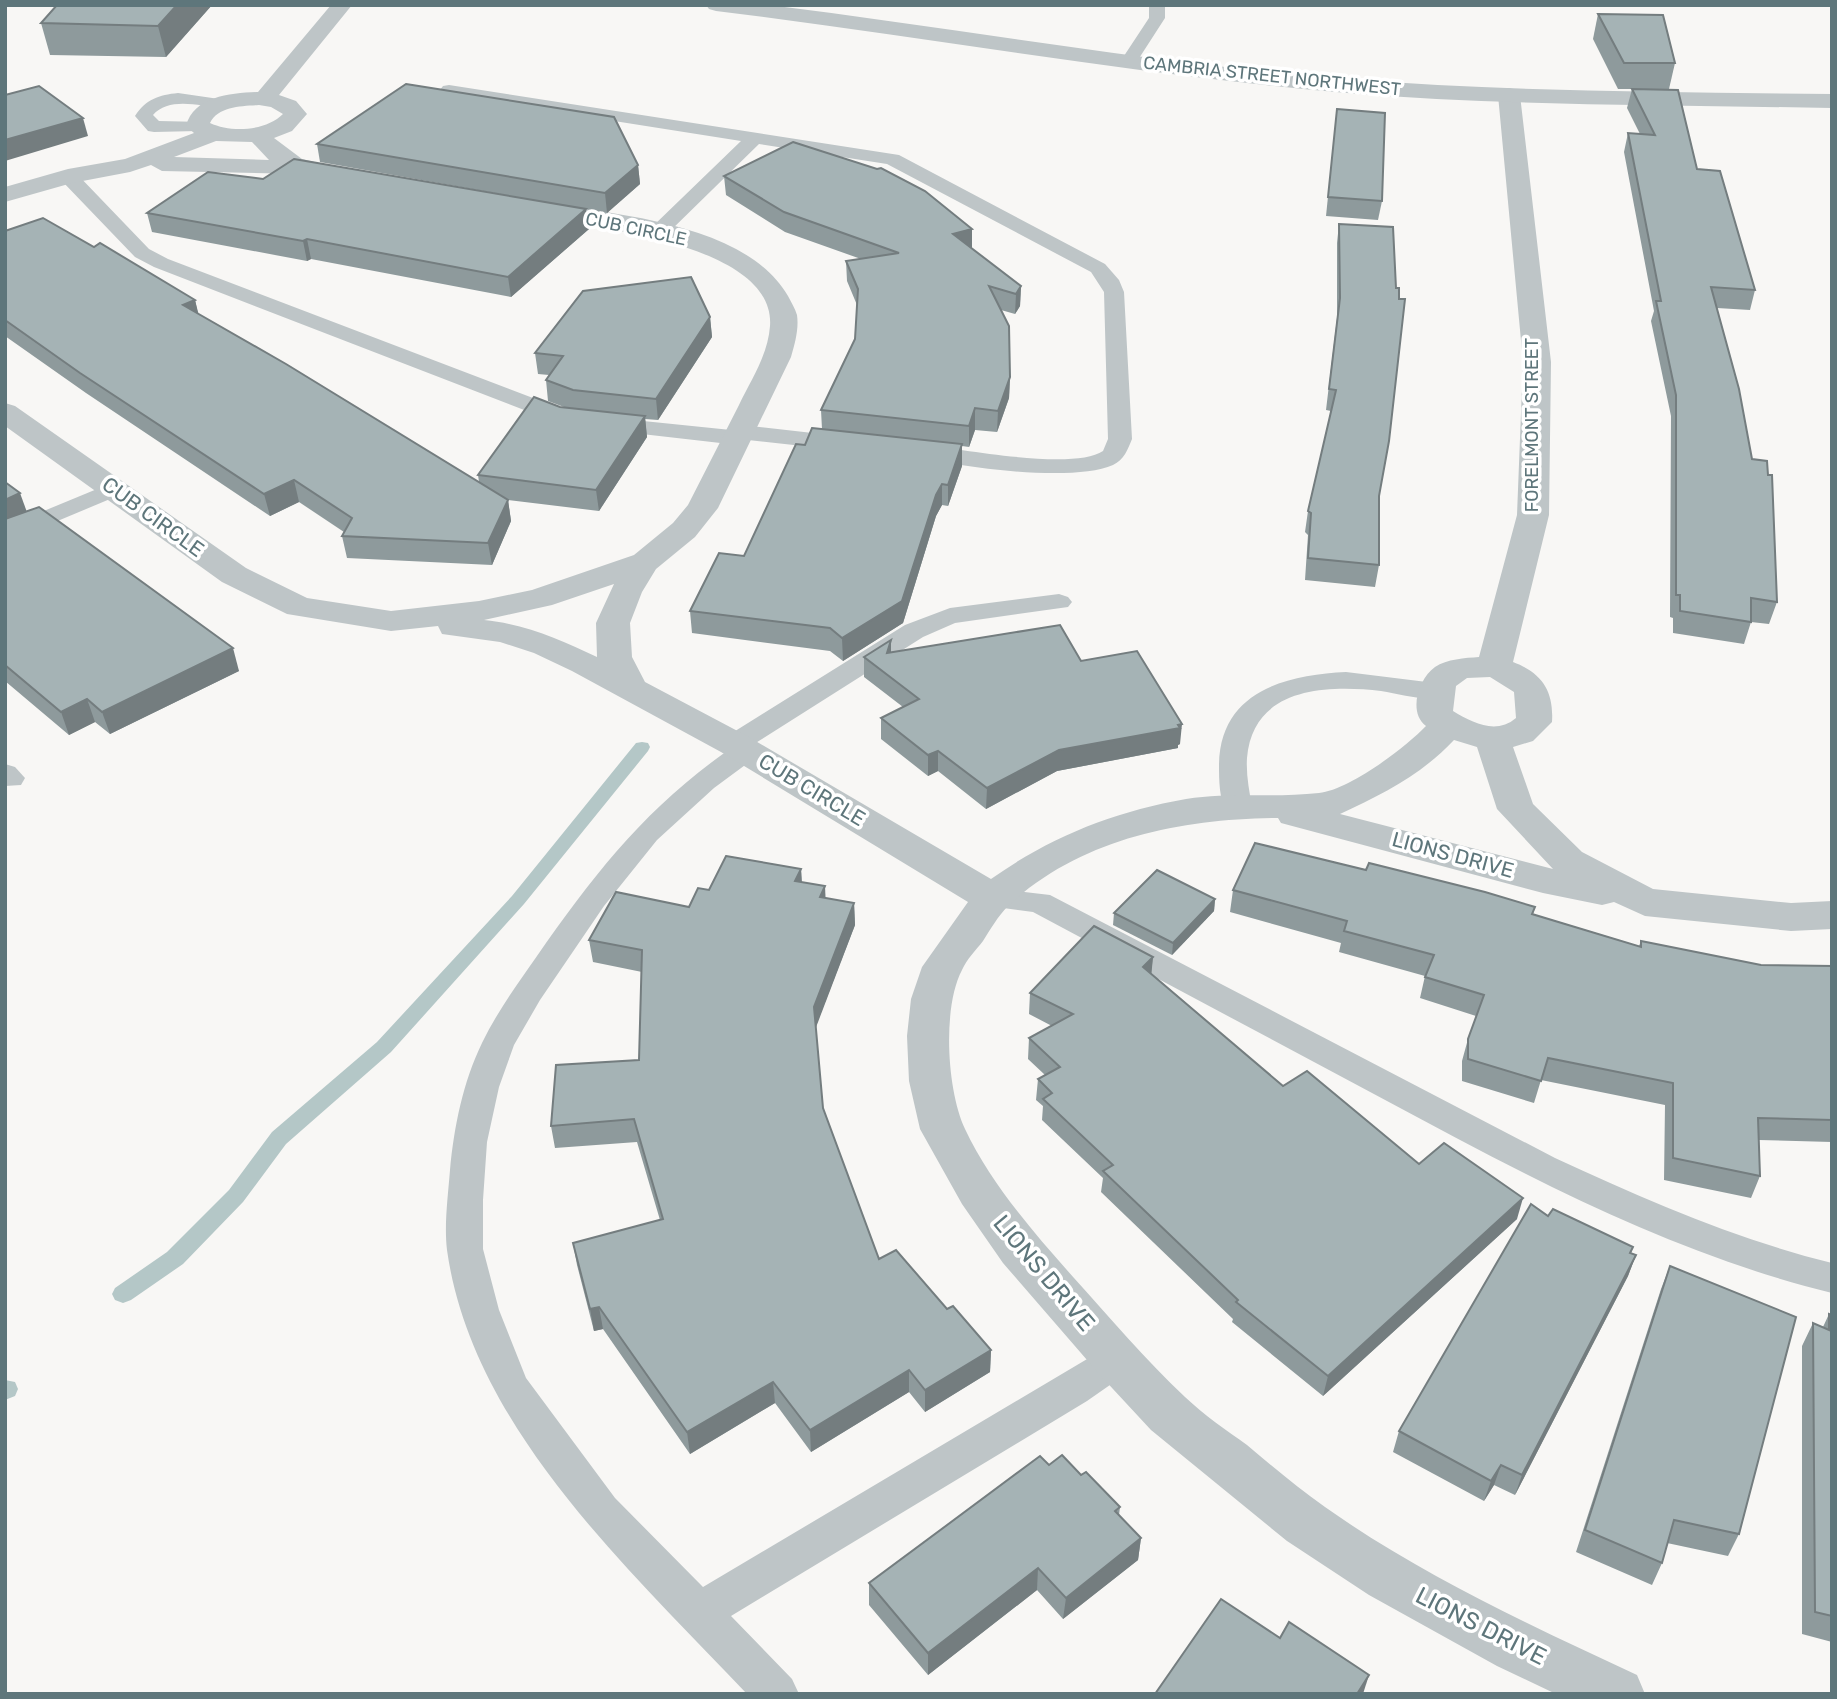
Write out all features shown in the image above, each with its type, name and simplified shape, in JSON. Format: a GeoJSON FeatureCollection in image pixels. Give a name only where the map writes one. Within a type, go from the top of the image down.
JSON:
{"type":"FeatureCollection","features":[{"type":"Feature","properties":{"kind":"street"},"geometry":{"type":"LineString","coordinates":[[264,99],[342,5]]}},
{"type":"Feature","properties":{"kind":"street","name":"CAMBRIA STREET NORTHWEST"},"geometry":{"type":"LineString","coordinates":[[716,5],[1128,62],[1347,86],[1509,95],[1832,101]]}},
{"type":"Feature","properties":{"kind":"street","name":"FORELMONT STREET"},"geometry":{"type":"LineString","coordinates":[[1494,667],[1533,515],[1537,362],[1509,95]]}},
{"type":"Feature","properties":{"kind":"street"},"geometry":{"type":"LineString","coordinates":[[130,165],[206,130],[258,134],[284,126],[295,114],[288,104],[264,99],[220,104],[201,114],[197,120],[206,130]]}},
{"type":"Feature","properties":{"kind":"street"},"geometry":{"type":"LineString","coordinates":[[258,134],[265,144],[296,168]]}},
{"type":"Feature","properties":{"kind":"street"},"geometry":{"type":"LineString","coordinates":[[5,195],[68,176],[130,165],[181,163],[296,168],[363,180]]}},
{"type":"Feature","properties":{"kind":"street","name":"CUB CIRCLE"},"geometry":{"type":"LineString","coordinates":[[511,205],[659,231],[702,243],[733,257],[757,274],[774,292],[783,312],[784,334],[777,357],[702,508],[684,530],[645,562],[626,587],[614,615],[612,649],[630,687]]}},
{"type":"Feature","properties":{"kind":"street","name":"CUB CIRCLE"},"geometry":{"type":"LineString","coordinates":[[5,412],[234,575],[299,607],[391,621],[504,632],[546,646],[630,687],[740,748],[992,898]]}},
{"type":"Feature","properties":{"kind":"street","name":"CUB CIRCLE"},"geometry":{"type":"LineString","coordinates":[[391,621],[479,611],[540,598],[645,562]]}},
{"type":"Feature","properties":{"kind":"street"},"geometry":{"type":"LineString","coordinates":[[1464,666],[1494,667],[1522,677],[1537,701],[1534,722],[1515,736],[1493,737],[1458,730],[1442,708],[1445,675],[1464,666]]}},
{"type":"Feature","properties":{"kind":"street","name":"LIONS DRIVE"},"geometry":{"type":"LineString","coordinates":[[1442,708],[1424,750],[1382,780],[1327,805],[1249,806],[1189,811],[1141,820],[1089,838],[1040,863],[992,898],[942,967],[932,999],[928,1036],[931,1081],[942,1129],[978,1191],[1020,1249],[1116,1360],[1169,1414],[1306,1524],[1388,1577],[1517,1647],[1617,1694]]}},
{"type":"Feature","properties":{"kind":"street","name":"LIONS DRIVE"},"geometry":{"type":"LineString","coordinates":[[1493,737],[1499,765],[1516,809],[1568,861],[1645,902]]}},
{"type":"Feature","properties":{"kind":"street","name":"LIONS DRIVE"},"geometry":{"type":"LineString","coordinates":[[1249,806],[1543,880],[1645,902],[1791,917],[1832,915]]}},
{"type":"Feature","properties":{"kind":"lane"},"geometry":{"type":"LineString","coordinates":[[1128,62],[1157,18],[1157,5]]}},
{"type":"Feature","properties":{"kind":"lane"},"geometry":{"type":"LineString","coordinates":[[449,90],[892,159],[1098,268],[1109,280],[1114,292],[1119,412],[1120,439],[1116,452],[1104,461],[1082,466],[1057,466],[904,449]]}},
{"type":"Feature","properties":{"kind":"lane"},"geometry":{"type":"LineString","coordinates":[[206,130],[153,127],[144,116],[152,106],[175,99],[199,99],[220,104]]}},
{"type":"Feature","properties":{"kind":"lane"},"geometry":{"type":"LineString","coordinates":[[659,231],[755,138]]}},
{"type":"Feature","properties":{"kind":"lane"},"geometry":{"type":"LineString","coordinates":[[68,176],[142,253],[160,263],[571,420],[862,445]]}},
{"type":"Feature","properties":{"kind":"lane"},"geometry":{"type":"LineString","coordinates":[[5,536],[114,489]]}},
{"type":"Feature","properties":{"kind":"lane"},"geometry":{"type":"LineString","coordinates":[[777,1694],[601,1511],[511,1387],[480,1310],[465,1249],[465,1199],[470,1142],[482,1087],[498,1044],[528,992],[593,899],[647,833],[740,748],[914,631],[950,616],[1059,602]]}},
{"type":"Feature","properties":{"kind":"lane"},"geometry":{"type":"LineString","coordinates":[[1249,806],[1233,771],[1234,750],[1240,728],[1255,707],[1280,691],[1313,681],[1354,680],[1442,708]]}},
{"type":"Feature","properties":{"kind":"lane"},"geometry":{"type":"LineString","coordinates":[[992,898],[1038,902],[1532,1162],[1629,1209],[1788,1269],[1832,1278]]}},
{"type":"Feature","properties":{"kind":"lane"},"geometry":{"type":"LineString","coordinates":[[698,1613],[1073,1389],[1116,1360]]}},
{"type":"Feature","properties":{"kind":"building"},"geometry":{"type":"Polygon","coordinates":[[[57,5],[177,5],[158,26],[41,23],[57,5]]]}},
{"type":"Feature","properties":{"kind":"building"},"geometry":{"type":"Polygon","coordinates":[[[1598,14],[1663,15],[1675,63],[1624,63],[1598,14]]]}},
{"type":"Feature","properties":{"kind":"building"},"geometry":{"type":"Polygon","coordinates":[[[406,84],[614,117],[638,165],[605,193],[317,144],[406,84]]]}},
{"type":"Feature","properties":{"kind":"building"},"geometry":{"type":"Polygon","coordinates":[[[39,86],[83,118],[5,140],[5,95],[39,86]]]}},
{"type":"Feature","properties":{"kind":"building"},"geometry":{"type":"Polygon","coordinates":[[[1632,89],[1678,90],[1697,169],[1720,171],[1755,290],[1711,287],[1739,389],[1752,459],[1767,461],[1768,475],[1772,475],[1777,602],[1751,598],[1751,622],[1680,611],[1680,595],[1676,595],[1676,395],[1656,301],[1661,301],[1628,133],[1655,135],[1632,89]]]}},
{"type":"Feature","properties":{"kind":"building"},"geometry":{"type":"Polygon","coordinates":[[[1337,109],[1385,113],[1382,201],[1328,197],[1337,109]]]}},
{"type":"Feature","properties":{"kind":"building"},"geometry":{"type":"Polygon","coordinates":[[[793,142],[881,168],[925,191],[972,229],[953,234],[1021,286],[1016,294],[989,286],[1009,326],[1010,377],[998,411],[975,408],[969,426],[821,410],[855,339],[858,289],[846,261],[899,253],[784,212],[724,176],[793,142]]]}},
{"type":"Feature","properties":{"kind":"building"},"geometry":{"type":"Polygon","coordinates":[[[294,159],[586,209],[508,277],[307,239],[303,241],[147,213],[208,172],[263,179],[294,159]]]}},
{"type":"Feature","properties":{"kind":"building"},"geometry":{"type":"Polygon","coordinates":[[[43,218],[94,247],[100,243],[195,300],[183,305],[286,364],[508,500],[488,543],[342,536],[352,518],[294,480],[264,494],[80,373],[5,320],[5,231],[43,218]]]}},
{"type":"Feature","properties":{"kind":"building"},"geometry":{"type":"Polygon","coordinates":[[[1339,224],[1393,227],[1396,288],[1399,288],[1399,299],[1405,299],[1389,441],[1379,496],[1379,565],[1308,558],[1311,513],[1308,511],[1336,390],[1329,389],[1340,298],[1339,224]]]}},
{"type":"Feature","properties":{"kind":"building"},"geometry":{"type":"Polygon","coordinates":[[[691,277],[710,317],[656,399],[573,390],[546,380],[563,356],[535,353],[583,291],[691,277]]]}},
{"type":"Feature","properties":{"kind":"building"},"geometry":{"type":"Polygon","coordinates":[[[534,397],[560,407],[645,416],[596,490],[478,475],[534,397]]]}},
{"type":"Feature","properties":{"kind":"building"},"geometry":{"type":"Polygon","coordinates":[[[812,428],[962,444],[948,485],[942,484],[936,495],[902,601],[842,638],[830,628],[690,611],[719,553],[744,556],[796,444],[805,445],[812,428]]]}},
{"type":"Feature","properties":{"kind":"building"},"geometry":{"type":"Polygon","coordinates":[[[5,482],[20,493],[5,500],[5,482]]]}},
{"type":"Feature","properties":{"kind":"building"},"geometry":{"type":"Polygon","coordinates":[[[39,507],[233,648],[102,712],[87,699],[61,712],[5,665],[5,519],[39,507]]]}},
{"type":"Feature","properties":{"kind":"building"},"geometry":{"type":"Polygon","coordinates":[[[1060,625],[1081,661],[1137,651],[1182,724],[1178,725],[1180,728],[1059,750],[987,788],[938,751],[928,755],[881,718],[919,699],[864,657],[891,640],[887,653],[1060,625]]]}},
{"type":"Feature","properties":{"kind":"building"},"geometry":{"type":"Polygon","coordinates":[[[1255,843],[1366,870],[1369,863],[1485,892],[1535,907],[1532,914],[1641,947],[1641,941],[1761,965],[1832,966],[1832,1120],[1758,1118],[1760,1176],[1673,1158],[1673,1083],[1548,1058],[1541,1081],[1468,1059],[1468,1039],[1484,995],[1425,977],[1434,955],[1344,931],[1347,921],[1233,890],[1255,843]]]}},
{"type":"Feature","properties":{"kind":"building"},"geometry":{"type":"Polygon","coordinates":[[[726,856],[801,869],[795,881],[825,886],[820,897],[854,903],[814,1007],[823,1108],[879,1259],[896,1250],[947,1309],[953,1306],[991,1350],[925,1390],[909,1370],[810,1430],[773,1382],[687,1432],[599,1307],[590,1309],[573,1243],[663,1219],[634,1119],[551,1126],[556,1065],[639,1060],[642,950],[589,940],[616,892],[689,907],[698,888],[709,890],[726,856]]]}},
{"type":"Feature","properties":{"kind":"building"},"geometry":{"type":"Polygon","coordinates":[[[1157,870],[1215,899],[1173,943],[1114,913],[1157,870]]]}},
{"type":"Feature","properties":{"kind":"building"},"geometry":{"type":"Polygon","coordinates":[[[1094,926],[1153,957],[1143,967],[1283,1086],[1307,1071],[1419,1164],[1444,1143],[1523,1198],[1328,1376],[1236,1302],[1238,1300],[1103,1171],[1113,1165],[1043,1099],[1052,1093],[1038,1079],[1060,1067],[1029,1038],[1073,1014],[1030,993],[1094,926]]]}},
{"type":"Feature","properties":{"kind":"building"},"geometry":{"type":"Polygon","coordinates":[[[1531,1204],[1548,1216],[1553,1209],[1633,1247],[1630,1253],[1636,1255],[1522,1475],[1501,1465],[1491,1481],[1399,1431],[1531,1204]]]}},
{"type":"Feature","properties":{"kind":"building"},"geometry":{"type":"Polygon","coordinates":[[[1670,1266],[1796,1317],[1739,1534],[1674,1520],[1662,1563],[1585,1530],[1670,1266]]]}},
{"type":"Feature","properties":{"kind":"building"},"geometry":{"type":"Polygon","coordinates":[[[1829,1314],[1832,1315],[1832,1616],[1815,1612],[1813,1323],[1829,1330],[1829,1314]]]}},
{"type":"Feature","properties":{"kind":"building"},"geometry":{"type":"Polygon","coordinates":[[[1062,1455],[1081,1475],[1086,1472],[1120,1507],[1115,1511],[1141,1538],[1066,1598],[1038,1568],[928,1653],[869,1583],[1040,1456],[1049,1465],[1062,1455]]]}},
{"type":"Feature","properties":{"kind":"building"},"geometry":{"type":"Polygon","coordinates":[[[1221,1599],[1280,1638],[1289,1622],[1369,1675],[1357,1694],[1155,1694],[1221,1599]]]}},
{"type":"Feature","properties":{"kind":"waterway"},"geometry":{"type":"LineString","coordinates":[[123,1294],[175,1258],[236,1196],[279,1138],[384,1047],[518,900],[642,747]]}}]}
